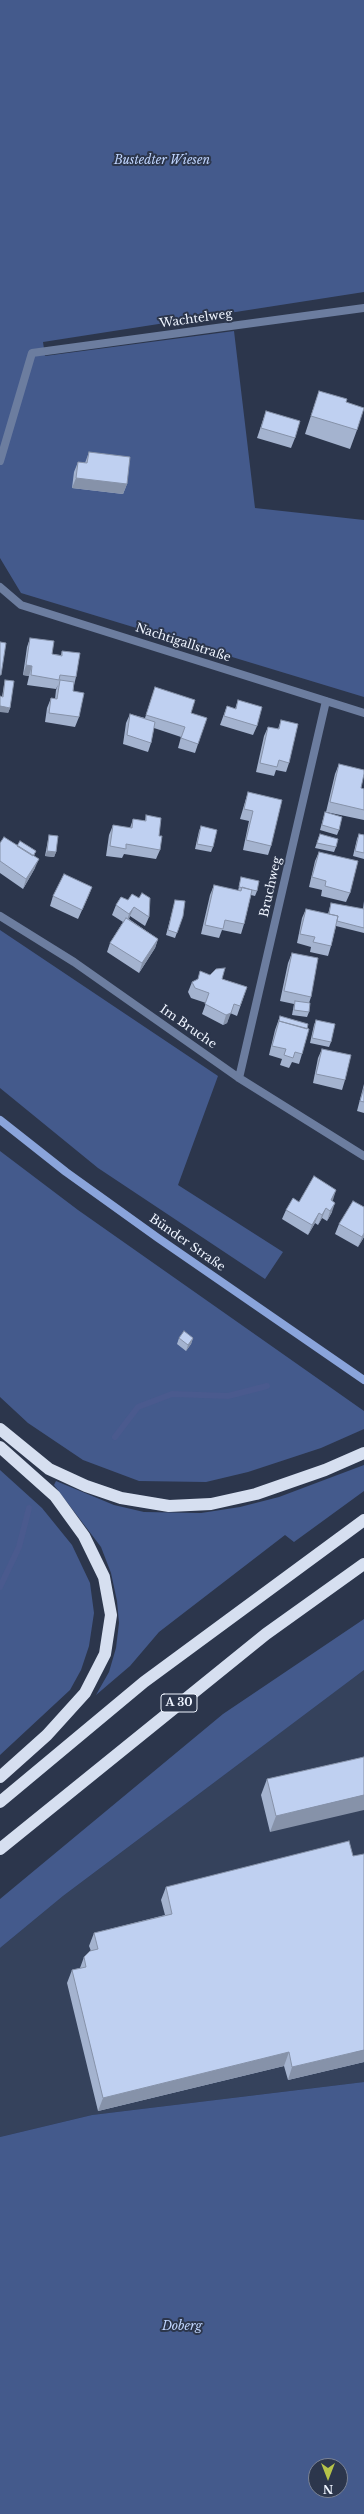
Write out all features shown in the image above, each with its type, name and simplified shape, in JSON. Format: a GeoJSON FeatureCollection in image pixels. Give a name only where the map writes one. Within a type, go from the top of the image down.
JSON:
{"type":"FeatureCollection","features":[{"type":"Feature","properties":{"kind":"highway"},"geometry":{"type":"LineString","coordinates":[[0,1429],[49,1469],[86,1486],[121,1498],[169,1506],[211,1504],[256,1494],[325,1470],[364,1453]]}},
{"type":"Feature","properties":{"kind":"highway"},"geometry":{"type":"LineString","coordinates":[[0,1447],[55,1496],[84,1536],[104,1577],[111,1615],[105,1654],[85,1693],[47,1735],[0,1777]]}},
{"type":"Feature","properties":{"kind":"highway"},"geometry":{"type":"LineString","coordinates":[[0,1802],[144,1682],[364,1520]]}},
{"type":"Feature","properties":{"kind":"highway","name":"A 30"},"geometry":{"type":"LineString","coordinates":[[0,1849],[266,1634],[364,1564]]}},
{"type":"Feature","properties":{"kind":"main road","name":"Bünder Straße"},"geometry":{"type":"LineString","coordinates":[[0,1120],[66,1172],[158,1238],[364,1380]]}},
{"type":"Feature","properties":{"kind":"street","name":"Wachtelweg"},"geometry":{"type":"LineString","coordinates":[[0,461],[32,353],[364,308]]}},
{"type":"Feature","properties":{"kind":"street","name":"Nachtigallstraße"},"geometry":{"type":"LineString","coordinates":[[0,587],[21,605],[364,713]]}},
{"type":"Feature","properties":{"kind":"street","name":"Bruchweg"},"geometry":{"type":"LineString","coordinates":[[240,1078],[326,701]]}},
{"type":"Feature","properties":{"kind":"street","name":"Im Bruche"},"geometry":{"type":"LineString","coordinates":[[0,916],[74,962],[240,1078],[364,1156]]}},
{"type":"Feature","properties":{"kind":"shaded area"},"geometry":{"type":"Polygon","coordinates":[[[364,1670],[364,2082],[92,2115],[0,2137],[0,1948],[63,1896],[364,1670]]]}},
{"type":"Feature","properties":{"kind":"green space","name":"Bustedter Wiesen"},"geometry":{"type":"Polygon","coordinates":[[[0,0],[364,0],[364,292],[43,342],[45,356],[234,331],[255,508],[364,520],[364,697],[21,593],[0,558],[0,0]]]}},
{"type":"Feature","properties":{"kind":"green space"},"geometry":{"type":"Polygon","coordinates":[[[0,930],[218,1076],[178,1185],[283,1252],[265,1279],[98,1168],[0,1088],[0,930]]]}},
{"type":"Feature","properties":{"kind":"green space"},"geometry":{"type":"Polygon","coordinates":[[[0,1151],[78,1210],[364,1411],[364,1429],[321,1448],[248,1472],[206,1482],[139,1481],[83,1460],[28,1423],[0,1397],[0,1151]]]}},
{"type":"Feature","properties":{"kind":"green space"},"geometry":{"type":"Polygon","coordinates":[[[364,1465],[364,1491],[294,1542],[285,1535],[159,1632],[130,1666],[96,1695],[109,1672],[116,1648],[119,1623],[117,1601],[111,1573],[101,1547],[54,1485],[56,1481],[114,1505],[144,1512],[201,1513],[240,1507],[279,1497],[364,1465]]]}},
{"type":"Feature","properties":{"kind":"green space"},"geometry":{"type":"Polygon","coordinates":[[[0,1470],[42,1508],[72,1545],[90,1583],[94,1613],[89,1646],[81,1670],[70,1690],[0,1755],[0,1470]]]}},
{"type":"Feature","properties":{"kind":"green space"},"geometry":{"type":"Polygon","coordinates":[[[364,1619],[364,1670],[63,1896],[0,1948],[0,1899],[223,1714],[364,1619]]]}},
{"type":"Feature","properties":{"kind":"green space","name":"Doberg"},"geometry":{"type":"Polygon","coordinates":[[[364,2082],[364,2514],[0,2514],[0,2137],[92,2115],[364,2082]]]}},
{"type":"Feature","properties":{"kind":"building"},"geometry":{"type":"Polygon","coordinates":[[[319,391],[347,399],[346,402],[364,408],[357,430],[311,416],[319,391]]]}},
{"type":"Feature","properties":{"kind":"building"},"geometry":{"type":"Polygon","coordinates":[[[266,411],[300,421],[295,438],[261,428],[266,411]]]}},
{"type":"Feature","properties":{"kind":"building"},"geometry":{"type":"Polygon","coordinates":[[[89,452],[130,457],[127,484],[76,478],[78,462],[87,463],[89,452]]]}},
{"type":"Feature","properties":{"kind":"building"},"geometry":{"type":"Polygon","coordinates":[[[30,638],[54,641],[52,654],[62,656],[62,651],[80,653],[76,677],[60,675],[59,680],[31,675],[32,666],[26,665],[30,638]]]}},
{"type":"Feature","properties":{"kind":"building"},"geometry":{"type":"Polygon","coordinates":[[[0,642],[6,643],[1,675],[0,675],[0,642]]]}},
{"type":"Feature","properties":{"kind":"building"},"geometry":{"type":"Polygon","coordinates":[[[5,680],[14,681],[10,708],[0,706],[0,696],[3,697],[5,680]]]}},
{"type":"Feature","properties":{"kind":"building"},"geometry":{"type":"Polygon","coordinates":[[[60,680],[74,682],[73,691],[84,693],[79,717],[49,713],[51,698],[57,699],[60,680]]]}},
{"type":"Feature","properties":{"kind":"building"},"geometry":{"type":"Polygon","coordinates":[[[155,687],[195,700],[191,713],[207,718],[198,744],[181,738],[185,727],[146,715],[155,687]]]}},
{"type":"Feature","properties":{"kind":"building"},"geometry":{"type":"Polygon","coordinates":[[[238,700],[262,707],[257,726],[224,716],[227,706],[236,709],[238,700]]]}},
{"type":"Feature","properties":{"kind":"building"},"geometry":{"type":"Polygon","coordinates":[[[130,714],[155,722],[151,743],[127,735],[130,714]]]}},
{"type":"Feature","properties":{"kind":"building"},"geometry":{"type":"Polygon","coordinates":[[[281,720],[298,724],[289,763],[279,760],[277,767],[260,763],[268,727],[279,729],[281,720]]]}},
{"type":"Feature","properties":{"kind":"building"},"geometry":{"type":"Polygon","coordinates":[[[339,764],[364,770],[361,788],[364,789],[364,810],[330,802],[339,764]]]}},
{"type":"Feature","properties":{"kind":"building"},"geometry":{"type":"Polygon","coordinates":[[[248,792],[282,800],[271,846],[246,840],[253,811],[244,809],[248,792]]]}},
{"type":"Feature","properties":{"kind":"building"},"geometry":{"type":"Polygon","coordinates":[[[325,812],[342,817],[339,830],[322,825],[325,812]]]}},
{"type":"Feature","properties":{"kind":"building"},"geometry":{"type":"Polygon","coordinates":[[[146,815],[161,818],[159,836],[162,836],[160,850],[126,844],[126,849],[110,846],[113,825],[132,828],[133,819],[146,821],[146,815]]]}},
{"type":"Feature","properties":{"kind":"building"},"geometry":{"type":"Polygon","coordinates":[[[201,826],[217,830],[213,847],[197,844],[201,826]]]}},
{"type":"Feature","properties":{"kind":"building"},"geometry":{"type":"Polygon","coordinates":[[[320,834],[338,839],[336,847],[317,843],[320,834]]]}},
{"type":"Feature","properties":{"kind":"building"},"geometry":{"type":"Polygon","coordinates":[[[359,834],[364,835],[364,853],[355,851],[359,834]]]}},
{"type":"Feature","properties":{"kind":"building"},"geometry":{"type":"Polygon","coordinates":[[[49,835],[58,836],[56,852],[47,851],[49,835]]]}},
{"type":"Feature","properties":{"kind":"building"},"geometry":{"type":"Polygon","coordinates":[[[4,837],[39,859],[26,879],[0,861],[0,843],[4,837]]]}},
{"type":"Feature","properties":{"kind":"building"},"geometry":{"type":"Polygon","coordinates":[[[20,841],[36,851],[33,856],[17,846],[20,841]]]}},
{"type":"Feature","properties":{"kind":"building"},"geometry":{"type":"Polygon","coordinates":[[[319,852],[358,861],[350,893],[325,886],[326,881],[312,877],[319,852]]]}},
{"type":"Feature","properties":{"kind":"building"},"geometry":{"type":"Polygon","coordinates":[[[64,874],[92,887],[82,910],[53,896],[64,874]]]}},
{"type":"Feature","properties":{"kind":"building"},"geometry":{"type":"Polygon","coordinates":[[[241,877],[259,881],[257,891],[239,887],[241,877]]]}},
{"type":"Feature","properties":{"kind":"building"},"geometry":{"type":"Polygon","coordinates":[[[214,885],[241,891],[242,887],[252,890],[244,924],[225,920],[223,929],[205,925],[214,885]]]}},
{"type":"Feature","properties":{"kind":"building"},"geometry":{"type":"Polygon","coordinates":[[[142,893],[150,898],[149,917],[134,907],[129,914],[116,905],[121,897],[128,900],[132,894],[139,898],[142,893]]]}},
{"type":"Feature","properties":{"kind":"building"},"geometry":{"type":"Polygon","coordinates":[[[175,900],[185,901],[183,916],[177,933],[168,930],[175,900]]]}},
{"type":"Feature","properties":{"kind":"building"},"geometry":{"type":"Polygon","coordinates":[[[331,903],[364,909],[364,928],[337,921],[338,916],[329,914],[331,903]]]}},
{"type":"Feature","properties":{"kind":"building"},"geometry":{"type":"Polygon","coordinates":[[[306,909],[338,916],[331,946],[313,942],[315,937],[300,934],[306,909]]]}},
{"type":"Feature","properties":{"kind":"building"},"geometry":{"type":"Polygon","coordinates":[[[126,918],[158,939],[142,963],[110,943],[126,918]]]}},
{"type":"Feature","properties":{"kind":"building"},"geometry":{"type":"Polygon","coordinates":[[[292,953],[318,958],[311,997],[284,991],[292,953]]]}},
{"type":"Feature","properties":{"kind":"building"},"geometry":{"type":"Polygon","coordinates":[[[225,968],[222,979],[247,987],[240,1006],[234,1004],[231,1013],[226,1015],[205,1004],[209,993],[195,988],[192,982],[198,979],[200,971],[210,975],[216,969],[225,968]]]}},
{"type":"Feature","properties":{"kind":"building"},"geometry":{"type":"Polygon","coordinates":[[[295,1001],[310,1003],[309,1012],[294,1010],[295,1001]]]}},
{"type":"Feature","properties":{"kind":"building"},"geometry":{"type":"Polygon","coordinates":[[[280,1016],[308,1024],[307,1029],[279,1021],[280,1016]]]}},
{"type":"Feature","properties":{"kind":"building"},"geometry":{"type":"Polygon","coordinates":[[[316,1020],[335,1024],[331,1042],[312,1038],[316,1020]]]}},
{"type":"Feature","properties":{"kind":"building"},"geometry":{"type":"Polygon","coordinates":[[[279,1021],[309,1029],[302,1054],[295,1052],[293,1058],[284,1055],[286,1049],[272,1046],[279,1021]]]}},
{"type":"Feature","properties":{"kind":"building"},"geometry":{"type":"Polygon","coordinates":[[[322,1049],[351,1055],[345,1080],[316,1074],[322,1049]]]}},
{"type":"Feature","properties":{"kind":"building"},"geometry":{"type":"Polygon","coordinates":[[[364,1088],[364,1102],[360,1101],[364,1088]]]}},
{"type":"Feature","properties":{"kind":"building"},"geometry":{"type":"Polygon","coordinates":[[[314,1176],[336,1190],[331,1200],[335,1203],[330,1211],[326,1208],[322,1215],[319,1213],[312,1225],[286,1210],[293,1198],[299,1202],[314,1176]]]}},
{"type":"Feature","properties":{"kind":"building"},"geometry":{"type":"Polygon","coordinates":[[[353,1201],[364,1207],[364,1233],[362,1237],[339,1224],[353,1201]]]}},
{"type":"Feature","properties":{"kind":"building"},"geometry":{"type":"Polygon","coordinates":[[[184,1331],[193,1338],[188,1345],[179,1338],[184,1331]]]}},
{"type":"Feature","properties":{"kind":"building"},"geometry":{"type":"Polygon","coordinates":[[[364,1757],[364,1795],[276,1816],[267,1779],[364,1757]]]}},
{"type":"Feature","properties":{"kind":"building"},"geometry":{"type":"Polygon","coordinates":[[[349,1841],[353,1856],[364,1854],[364,2050],[292,2067],[289,2052],[103,2098],[72,1970],[86,1967],[84,1957],[90,1951],[98,1949],[94,1933],[172,1914],[166,1887],[349,1841]]]}},
{"type":"Feature","properties":{"kind":"waterway"},"geometry":{"type":"LineString","coordinates":[[115,1437],[138,1407],[172,1394],[228,1396],[267,1386]]}},
{"type":"Feature","properties":{"kind":"waterway"},"geometry":{"type":"LineString","coordinates":[[0,1587],[19,1547],[29,1508]]}}]}
